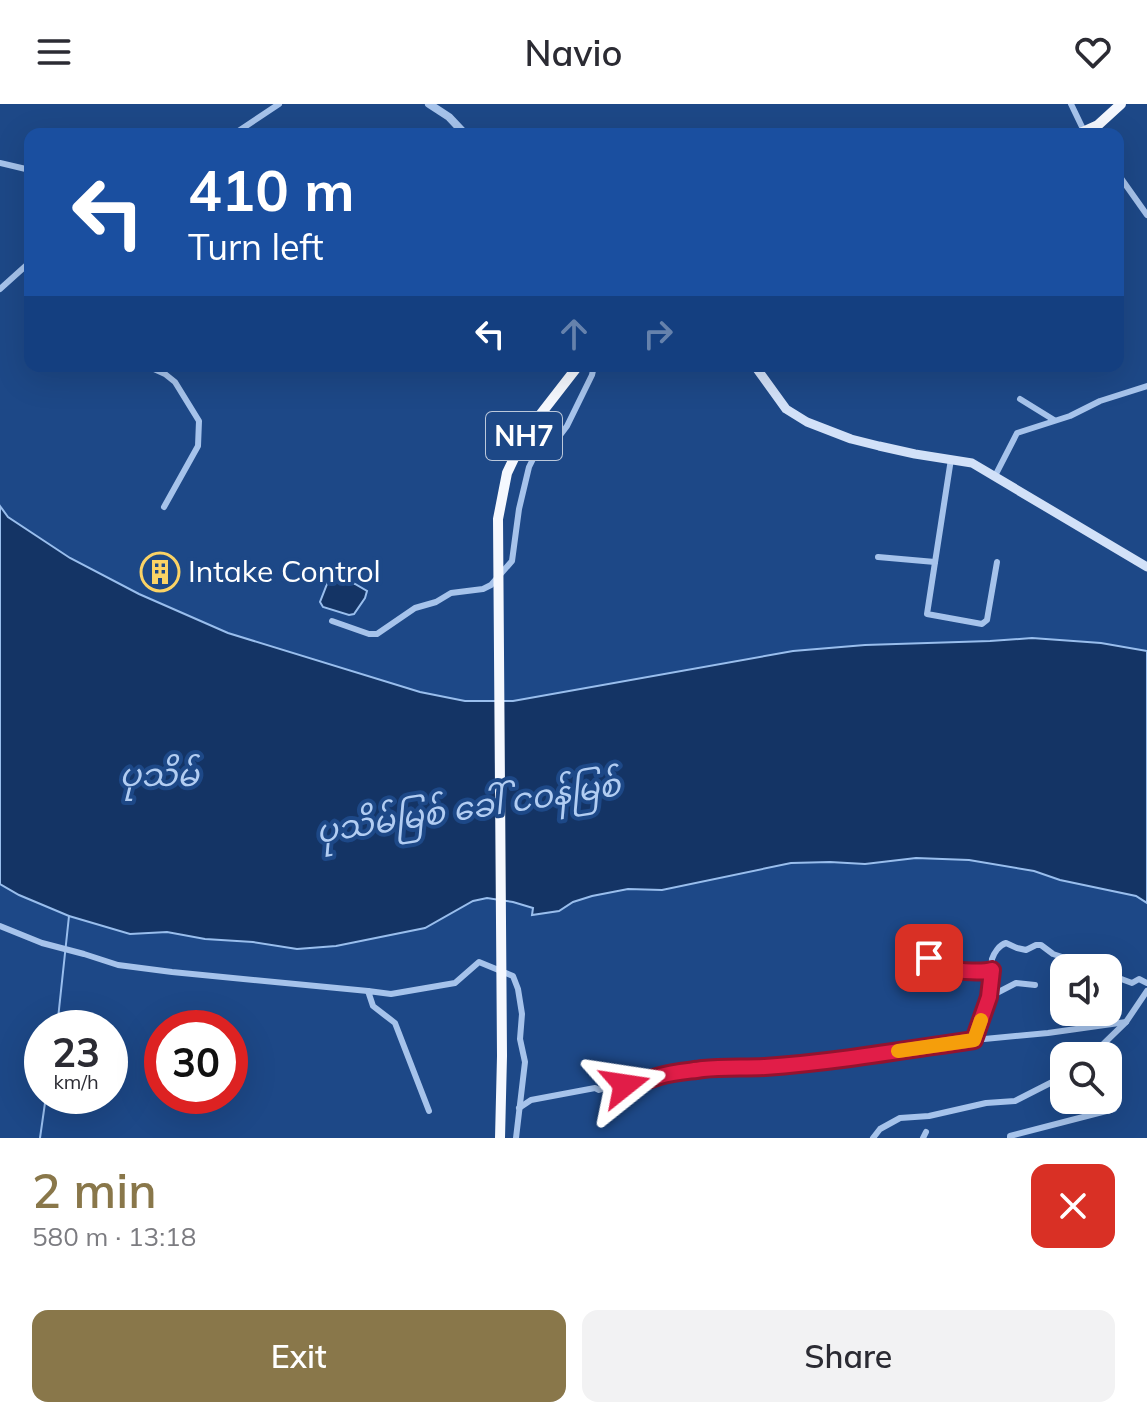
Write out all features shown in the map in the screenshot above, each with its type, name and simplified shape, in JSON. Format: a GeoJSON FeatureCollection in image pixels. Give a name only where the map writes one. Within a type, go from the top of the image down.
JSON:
{"type":"FeatureCollection","features":[{"type":"Feature","properties":{"kind":"highway"},"geometry":{"type":"LineString","coordinates":[[1093,128],[1121,104]]}},
{"type":"Feature","properties":{"kind":"highway","name":"NH7"},"geometry":{"type":"LineString","coordinates":[[500,1138],[498,519],[507,473],[526,433],[573,372]]}},
{"type":"Feature","properties":{"kind":"main road"},"geometry":{"type":"LineString","coordinates":[[759,372],[786,409],[807,422],[879,446],[972,463],[1147,567]]}},
{"type":"Feature","properties":{"kind":"street"},"geometry":{"type":"LineString","coordinates":[[243,128],[279,104]]}},
{"type":"Feature","properties":{"kind":"street"},"geometry":{"type":"LineString","coordinates":[[429,104],[459,128]]}},
{"type":"Feature","properties":{"kind":"street"},"geometry":{"type":"LineString","coordinates":[[1071,104],[1086,128]]}},
{"type":"Feature","properties":{"kind":"street"},"geometry":{"type":"LineString","coordinates":[[0,163],[24,169]]}},
{"type":"Feature","properties":{"kind":"street"},"geometry":{"type":"LineString","coordinates":[[1124,182],[1147,215]]}},
{"type":"Feature","properties":{"kind":"street"},"geometry":{"type":"LineString","coordinates":[[0,289],[24,267]]}},
{"type":"Feature","properties":{"kind":"street"},"geometry":{"type":"LineString","coordinates":[[162,372],[175,382],[199,421],[198,446],[164,507]]}},
{"type":"Feature","properties":{"kind":"street"},"geometry":{"type":"LineString","coordinates":[[332,621],[377,634],[415,608],[436,602],[451,593],[491,585],[512,561],[529,467],[534,457],[558,438],[567,426],[593,372]]}},
{"type":"Feature","properties":{"kind":"street"},"geometry":{"type":"LineString","coordinates":[[995,476],[1017,433],[1147,386]]}},
{"type":"Feature","properties":{"kind":"street"},"geometry":{"type":"LineString","coordinates":[[1020,399],[1054,420]]}},
{"type":"Feature","properties":{"kind":"street"},"geometry":{"type":"LineString","coordinates":[[951,459],[927,614],[982,624],[987,620],[997,562]]}},
{"type":"Feature","properties":{"kind":"street"},"geometry":{"type":"LineString","coordinates":[[878,557],[935,562]]}},
{"type":"Feature","properties":{"kind":"street"},"geometry":{"type":"LineString","coordinates":[[0,926],[42,943],[118,965],[391,994],[455,983],[479,962],[513,976],[518,989],[522,1014],[520,1039],[525,1062],[516,1138]]}},
{"type":"Feature","properties":{"kind":"street"},"geometry":{"type":"LineString","coordinates":[[974,1040],[989,997],[994,954],[1003,943],[1026,950],[1041,945],[1053,954]]}},
{"type":"Feature","properties":{"kind":"street"},"geometry":{"type":"LineString","coordinates":[[929,958],[939,967],[992,970]]}},
{"type":"Feature","properties":{"kind":"street"},"geometry":{"type":"LineString","coordinates":[[1122,979],[1132,983],[1139,979],[1147,983]]}},
{"type":"Feature","properties":{"kind":"street"},"geometry":{"type":"LineString","coordinates":[[989,997],[1016,983],[1035,985]]}},
{"type":"Feature","properties":{"kind":"street"},"geometry":{"type":"LineString","coordinates":[[368,991],[373,1006],[395,1023],[429,1111]]}},
{"type":"Feature","properties":{"kind":"street"},"geometry":{"type":"LineString","coordinates":[[1105,1042],[1126,1022],[1146,994]]}},
{"type":"Feature","properties":{"kind":"street"},"geometry":{"type":"LineString","coordinates":[[519,1108],[531,1100],[595,1088],[632,1085],[661,1075],[704,1069],[765,1067],[1126,1022]]}},
{"type":"Feature","properties":{"kind":"street"},"geometry":{"type":"LineString","coordinates":[[873,1138],[886,1124],[900,1118],[1015,1101],[1050,1083]]}},
{"type":"Feature","properties":{"kind":"street"},"geometry":{"type":"LineString","coordinates":[[1010,1138],[1095,1114]]}},
{"type":"Feature","properties":{"kind":"water","name":"ပုသိမ်"},"geometry":{"type":"Polygon","coordinates":[[[0,506],[8,517],[70,558],[139,594],[228,633],[420,692],[465,701],[513,701],[793,651],[865,645],[1032,638],[1101,643],[1147,651],[1147,903],[1136,896],[1060,880],[1034,871],[969,860],[916,858],[865,864],[791,863],[662,890],[628,889],[592,896],[573,902],[559,911],[532,915],[533,908],[487,898],[473,901],[425,928],[336,946],[297,949],[167,932],[130,934],[69,916],[0,884],[0,506]]]}},
{"type":"Feature","properties":{"kind":"water"},"geometry":{"type":"Polygon","coordinates":[[[331,578],[355,584],[367,591],[354,614],[323,607],[320,602],[331,578]]]}},
{"type":"Feature","properties":{"kind":"waterway"},"geometry":{"type":"LineString","coordinates":[[59,1010],[69,916]]}},
{"type":"Feature","properties":{"kind":"waterway"},"geometry":{"type":"LineString","coordinates":[[40,1138],[43,1114]]}},
{"type":"Feature","properties":{"kind":"slow traffic"},"geometry":{"type":"LineString","coordinates":[[898,1051],[974,1040],[981,1020]]}},
{"type":"Feature","properties":{"kind":"place","name":"Intake Control"},"geometry":{"type":"Point","coordinates":[160,572]}},
{"type":"Feature","properties":{"kind":"route"},"geometry":{"type":"LineString","coordinates":[[625,1085],[652,1080],[661,1075],[704,1069],[765,1067],[974,1040],[989,997],[992,970],[939,967],[929,958]]}},
{"type":"Feature","properties":{"kind":"water label","name":"ပုသိမ်မြစ် ခေါ် ငဝန်မြစ်"},"geometry":{"type":"Point","coordinates":[468,808]}}]}
